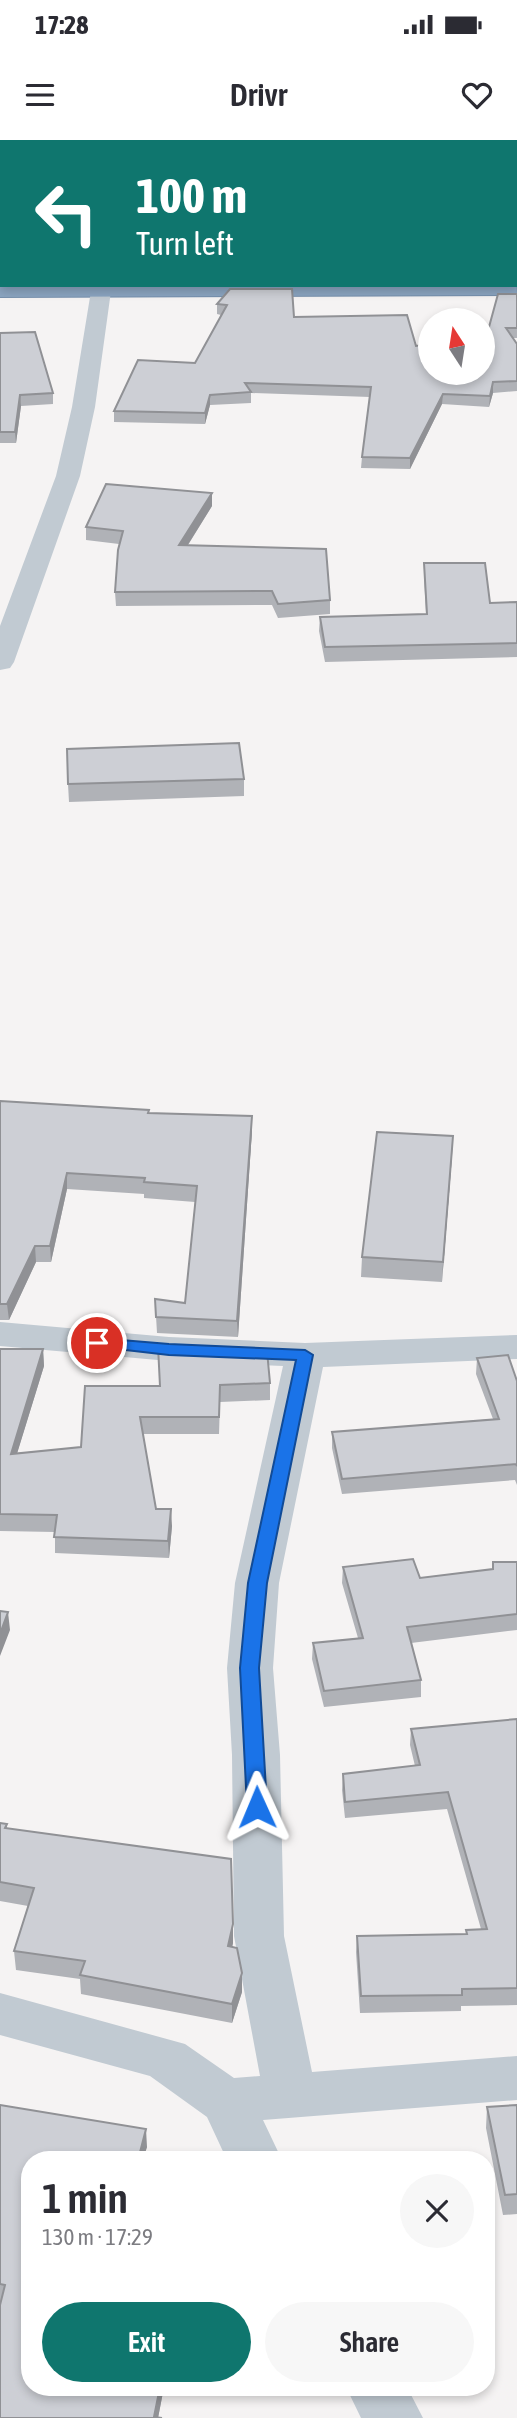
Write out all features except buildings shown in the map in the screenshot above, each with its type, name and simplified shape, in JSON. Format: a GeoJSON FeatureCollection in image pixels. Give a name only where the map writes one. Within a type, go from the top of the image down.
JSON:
{"type":"FeatureCollection","features":[{"type":"Feature","properties":{"kind":"highway"},"geometry":{"type":"LineString","coordinates":[[0,291],[517,289]]}},
{"type":"Feature","properties":{"kind":"street"},"geometry":{"type":"LineString","coordinates":[[0,662],[40,559],[68,475],[76,443],[101,291]]}},
{"type":"Feature","properties":{"kind":"street"},"geometry":{"type":"LineString","coordinates":[[0,1334],[169,1349],[305,1355],[517,1347]]}},
{"type":"Feature","properties":{"kind":"street"},"geometry":{"type":"LineString","coordinates":[[290,2096],[259,1936],[256,1755],[250,1668],[257,1583],[305,1355]]}},
{"type":"Feature","properties":{"kind":"street"},"geometry":{"type":"LineString","coordinates":[[0,2014],[166,2059],[226,2101],[251,2151]]}},
{"type":"Feature","properties":{"kind":"street"},"geometry":{"type":"LineString","coordinates":[[226,2101],[517,2078]]}},
{"type":"Feature","properties":{"kind":"street"},"geometry":{"type":"LineString","coordinates":[[380,2396],[393,2418]]}},
{"type":"Feature","properties":{"kind":"route"},"geometry":{"type":"LineString","coordinates":[[97,1343],[305,1355],[257,1583],[250,1668],[257,1807]]}}]}
